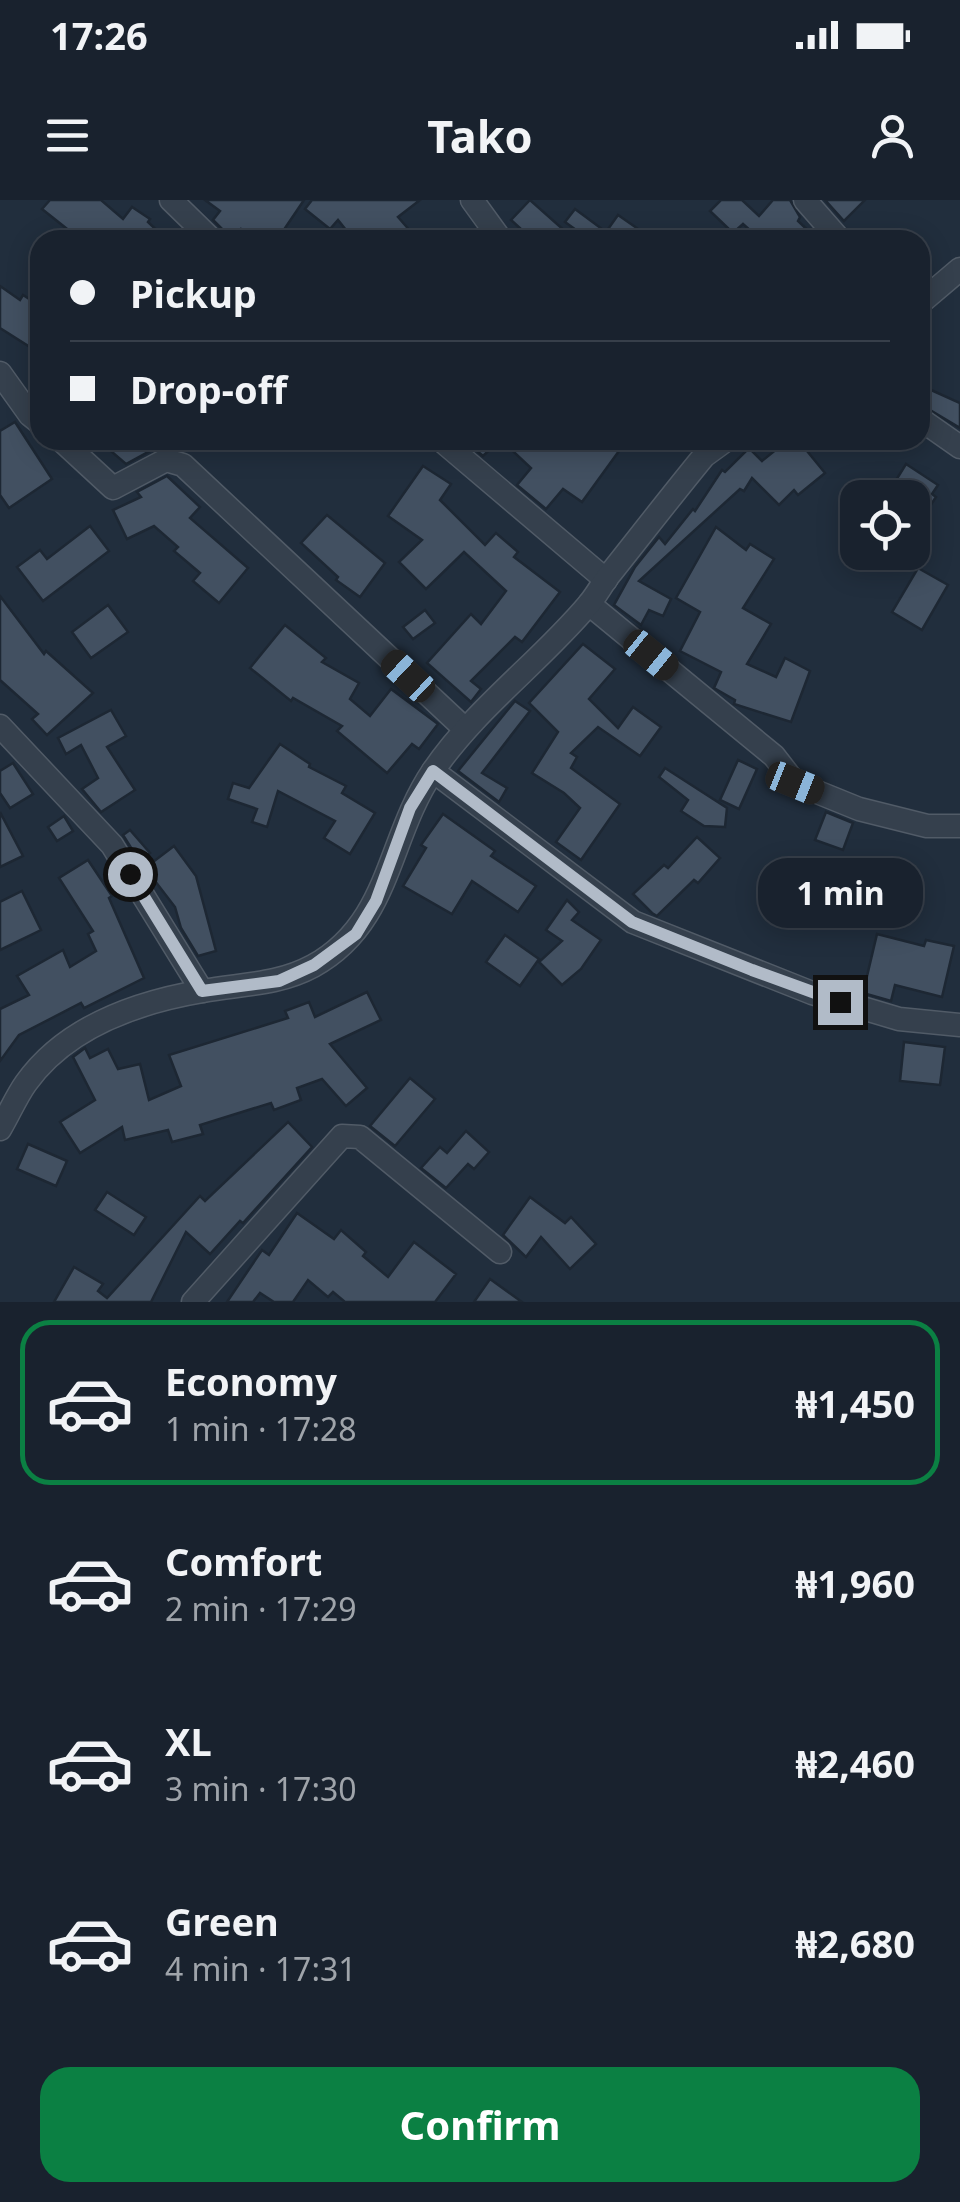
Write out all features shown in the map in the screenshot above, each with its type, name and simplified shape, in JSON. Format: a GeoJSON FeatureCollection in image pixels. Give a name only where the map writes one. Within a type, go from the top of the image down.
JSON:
{"type":"FeatureCollection","features":[{"type":"Feature","properties":{"kind":"street"},"geometry":{"type":"LineString","coordinates":[[171,200],[202,230]]}},
{"type":"Feature","properties":{"kind":"street"},"geometry":{"type":"LineString","coordinates":[[472,200],[494,230]]}},
{"type":"Feature","properties":{"kind":"street"},"geometry":{"type":"LineString","coordinates":[[806,200],[832,230]]}},
{"type":"Feature","properties":{"kind":"street"},"geometry":{"type":"LineString","coordinates":[[930,294],[960,269]]}},
{"type":"Feature","properties":{"kind":"street"},"geometry":{"type":"LineString","coordinates":[[0,373],[30,416]]}},
{"type":"Feature","properties":{"kind":"street"},"geometry":{"type":"LineString","coordinates":[[930,426],[960,447]]}},
{"type":"Feature","properties":{"kind":"street"},"geometry":{"type":"LineString","coordinates":[[72,450],[113,488],[166,460],[182,465],[465,729]]}},
{"type":"Feature","properties":{"kind":"street"},"geometry":{"type":"LineString","coordinates":[[453,450],[606,580]]}},
{"type":"Feature","properties":{"kind":"street"},"geometry":{"type":"LineString","coordinates":[[0,1129],[27,1082],[56,1050],[91,1027],[144,1004],[202,991],[279,981],[314,965],[356,934],[376,901],[410,808],[433,771],[465,729],[590,604],[695,450]]}},
{"type":"Feature","properties":{"kind":"street"},"geometry":{"type":"LineString","coordinates":[[590,604],[774,756],[795,783],[859,809],[926,826],[960,826]]}},
{"type":"Feature","properties":{"kind":"street"},"geometry":{"type":"LineString","coordinates":[[0,726],[112,845],[202,991]]}},
{"type":"Feature","properties":{"kind":"street"},"geometry":{"type":"LineString","coordinates":[[433,771],[632,922],[812,993],[899,1019],[960,1025]]}},
{"type":"Feature","properties":{"kind":"street"},"geometry":{"type":"LineString","coordinates":[[194,1302],[342,1136],[351,1134],[360,1137],[500,1252]]}},
{"type":"Feature","properties":{"kind":"building"},"geometry":{"type":"Polygon","coordinates":[[[50,200],[101,200],[123,219],[132,207],[150,219],[148,222],[156,230],[68,230],[42,209],[50,200]]]}},
{"type":"Feature","properties":{"kind":"building"},"geometry":{"type":"Polygon","coordinates":[[[205,200],[304,200],[284,230],[223,230],[213,220],[220,211],[205,200]]]}},
{"type":"Feature","properties":{"kind":"building"},"geometry":{"type":"Polygon","coordinates":[[[312,200],[420,200],[398,217],[409,230],[346,230],[338,220],[330,229],[305,209],[312,200]]]}},
{"type":"Feature","properties":{"kind":"building"},"geometry":{"type":"Polygon","coordinates":[[[530,200],[564,230],[522,230],[511,220],[530,200]]]}},
{"type":"Feature","properties":{"kind":"building"},"geometry":{"type":"Polygon","coordinates":[[[721,200],[742,200],[759,216],[773,200],[790,200],[800,217],[798,221],[807,230],[750,230],[743,224],[730,230],[710,211],[721,200]]]}},
{"type":"Feature","properties":{"kind":"building"},"geometry":{"type":"Polygon","coordinates":[[[825,200],[865,200],[844,221],[825,200]]]}},
{"type":"Feature","properties":{"kind":"building"},"geometry":{"type":"Polygon","coordinates":[[[575,209],[603,230],[576,230],[565,222],[575,209]]]}},
{"type":"Feature","properties":{"kind":"building"},"geometry":{"type":"Polygon","coordinates":[[[618,215],[640,230],[607,230],[618,215]]]}},
{"type":"Feature","properties":{"kind":"building"},"geometry":{"type":"Polygon","coordinates":[[[0,286],[20,300],[23,295],[30,300],[30,347],[0,328],[0,286]]]}},
{"type":"Feature","properties":{"kind":"building"},"geometry":{"type":"Polygon","coordinates":[[[930,390],[960,403],[960,428],[930,410],[930,390]]]}},
{"type":"Feature","properties":{"kind":"building"},"geometry":{"type":"Polygon","coordinates":[[[15,422],[52,479],[9,508],[0,495],[0,431],[15,422]]]}},
{"type":"Feature","properties":{"kind":"building"},"geometry":{"type":"Polygon","coordinates":[[[110,450],[152,450],[126,464],[110,450]]]}},
{"type":"Feature","properties":{"kind":"building"},"geometry":{"type":"Polygon","coordinates":[[[512,450],[619,451],[582,502],[563,489],[546,509],[517,485],[531,468],[512,450]]]}},
{"type":"Feature","properties":{"kind":"building"},"geometry":{"type":"Polygon","coordinates":[[[747,450],[762,461],[776,450],[806,450],[825,473],[798,495],[794,490],[779,505],[752,478],[744,491],[740,489],[639,581],[671,599],[663,616],[649,610],[641,625],[614,605],[635,567],[659,537],[665,544],[695,511],[722,470],[725,472],[747,450]]]}},
{"type":"Feature","properties":{"kind":"building"},"geometry":{"type":"Polygon","coordinates":[[[906,464],[938,485],[932,494],[936,497],[930,506],[930,480],[896,480],[906,464]]]}},
{"type":"Feature","properties":{"kind":"building"},"geometry":{"type":"Polygon","coordinates":[[[423,466],[451,484],[440,500],[485,545],[496,533],[518,552],[514,557],[560,592],[522,642],[515,637],[471,681],[481,689],[471,702],[427,663],[471,614],[481,624],[506,591],[464,552],[426,589],[399,562],[422,540],[388,516],[423,466]]]}},
{"type":"Feature","properties":{"kind":"building"},"geometry":{"type":"Polygon","coordinates":[[[167,476],[200,507],[190,518],[248,568],[219,603],[193,581],[200,573],[174,551],[178,547],[154,526],[127,539],[113,510],[141,497],[137,492],[167,476]]]}},
{"type":"Feature","properties":{"kind":"building"},"geometry":{"type":"Polygon","coordinates":[[[327,515],[385,563],[360,597],[336,580],[338,577],[301,543],[327,515]]]}},
{"type":"Feature","properties":{"kind":"building"},"geometry":{"type":"Polygon","coordinates":[[[90,526],[109,551],[43,601],[17,567],[40,550],[47,559],[90,526]]]}},
{"type":"Feature","properties":{"kind":"building"},"geometry":{"type":"Polygon","coordinates":[[[716,527],[746,550],[750,544],[774,559],[743,608],[771,624],[747,664],[776,677],[785,658],[810,671],[791,722],[734,704],[735,700],[714,688],[721,672],[680,651],[700,612],[676,598],[716,527]]]}},
{"type":"Feature","properties":{"kind":"building"},"geometry":{"type":"Polygon","coordinates":[[[917,570],[948,585],[922,630],[892,612],[917,570]]]}},
{"type":"Feature","properties":{"kind":"building"},"geometry":{"type":"Polygon","coordinates":[[[0,596],[44,654],[46,651],[93,693],[47,735],[32,719],[38,714],[0,680],[0,596]]]}},
{"type":"Feature","properties":{"kind":"building"},"geometry":{"type":"Polygon","coordinates":[[[108,605],[128,632],[91,658],[72,632],[108,605]]]}},
{"type":"Feature","properties":{"kind":"building"},"geometry":{"type":"Polygon","coordinates":[[[425,610],[435,623],[413,639],[403,627],[425,610]]]}},
{"type":"Feature","properties":{"kind":"building"},"geometry":{"type":"Polygon","coordinates":[[[285,625],[326,658],[322,662],[359,683],[350,699],[370,716],[391,689],[438,724],[419,749],[412,744],[387,773],[337,731],[342,726],[293,698],[291,701],[250,668],[285,625]]]}},
{"type":"Feature","properties":{"kind":"building"},"geometry":{"type":"Polygon","coordinates":[[[583,644],[615,669],[589,699],[618,728],[633,707],[661,727],[640,756],[598,727],[571,753],[577,757],[571,768],[620,804],[581,860],[556,842],[580,808],[532,773],[558,732],[529,703],[583,644]]]}},
{"type":"Feature","properties":{"kind":"building"},"geometry":{"type":"Polygon","coordinates":[[[515,701],[530,711],[482,773],[507,788],[499,802],[458,771],[515,701]]]}},
{"type":"Feature","properties":{"kind":"building"},"geometry":{"type":"Polygon","coordinates":[[[111,710],[126,736],[107,747],[135,790],[101,812],[82,789],[98,778],[81,745],[66,754],[58,738],[111,710]]]}},
{"type":"Feature","properties":{"kind":"building"},"geometry":{"type":"Polygon","coordinates":[[[280,744],[309,767],[346,786],[342,793],[375,813],[350,854],[324,838],[335,821],[278,791],[267,827],[252,822],[257,809],[228,799],[233,783],[249,788],[280,744]]]}},
{"type":"Feature","properties":{"kind":"building"},"geometry":{"type":"Polygon","coordinates":[[[738,760],[757,769],[739,809],[720,800],[738,760]]]}},
{"type":"Feature","properties":{"kind":"building"},"geometry":{"type":"Polygon","coordinates":[[[13,763],[33,794],[10,808],[0,793],[0,771],[13,763]]]}},
{"type":"Feature","properties":{"kind":"building"},"geometry":{"type":"Polygon","coordinates":[[[665,768],[727,808],[725,827],[704,826],[681,811],[688,800],[659,777],[665,768]]]}},
{"type":"Feature","properties":{"kind":"building"},"geometry":{"type":"Polygon","coordinates":[[[0,812],[23,856],[0,867],[0,812]]]}},
{"type":"Feature","properties":{"kind":"building"},"geometry":{"type":"Polygon","coordinates":[[[826,812],[853,823],[843,850],[815,840],[826,812]]]}},
{"type":"Feature","properties":{"kind":"building"},"geometry":{"type":"Polygon","coordinates":[[[443,814],[495,851],[491,856],[536,886],[518,912],[472,881],[452,914],[403,886],[426,848],[421,845],[443,814]]]}},
{"type":"Feature","properties":{"kind":"building"},"geometry":{"type":"Polygon","coordinates":[[[64,816],[73,831],[57,841],[48,827],[64,816]]]}},
{"type":"Feature","properties":{"kind":"building"},"geometry":{"type":"Polygon","coordinates":[[[130,830],[150,853],[140,862],[123,835],[130,830]]]}},
{"type":"Feature","properties":{"kind":"building"},"geometry":{"type":"Polygon","coordinates":[[[697,837],[720,858],[698,883],[694,880],[657,916],[633,894],[664,865],[668,868],[697,837]]]}},
{"type":"Feature","properties":{"kind":"building"},"geometry":{"type":"Polygon","coordinates":[[[174,846],[196,876],[216,951],[198,956],[181,928],[175,907],[145,868],[174,846]]]}},
{"type":"Feature","properties":{"kind":"building"},"geometry":{"type":"Polygon","coordinates":[[[88,860],[112,896],[109,898],[144,978],[84,1008],[81,1003],[19,1035],[0,1061],[0,1009],[29,995],[17,976],[63,950],[70,967],[96,951],[88,934],[93,931],[59,878],[88,860]]]}},
{"type":"Feature","properties":{"kind":"building"},"geometry":{"type":"Polygon","coordinates":[[[795,874],[828,884],[820,913],[786,903],[795,874]]]}},
{"type":"Feature","properties":{"kind":"building"},"geometry":{"type":"Polygon","coordinates":[[[22,891],[41,930],[0,950],[0,902],[22,891]]]}},
{"type":"Feature","properties":{"kind":"building"},"geometry":{"type":"Polygon","coordinates":[[[567,900],[579,912],[572,920],[601,940],[581,969],[562,985],[539,962],[562,941],[546,930],[567,900]]]}},
{"type":"Feature","properties":{"kind":"building"},"geometry":{"type":"Polygon","coordinates":[[[877,934],[924,946],[926,940],[954,946],[942,997],[895,985],[891,1001],[863,993],[877,934]]]}},
{"type":"Feature","properties":{"kind":"building"},"geometry":{"type":"Polygon","coordinates":[[[505,935],[539,959],[520,986],[486,962],[505,935]]]}},
{"type":"Feature","properties":{"kind":"building"},"geometry":{"type":"Polygon","coordinates":[[[367,992],[381,1020],[330,1044],[367,1088],[346,1106],[322,1079],[297,1088],[301,1100],[274,1110],[271,1103],[200,1125],[203,1134],[172,1142],[168,1130],[125,1140],[122,1127],[80,1153],[60,1122],[95,1100],[73,1057],[85,1048],[90,1058],[108,1049],[118,1069],[140,1064],[149,1100],[181,1086],[169,1055],[288,1018],[285,1011],[309,1002],[315,1017],[367,992]]]}},
{"type":"Feature","properties":{"kind":"building"},"geometry":{"type":"Polygon","coordinates":[[[904,1042],[945,1047],[940,1085],[900,1081],[904,1042]]]}},
{"type":"Feature","properties":{"kind":"building"},"geometry":{"type":"Polygon","coordinates":[[[410,1078],[435,1099],[395,1146],[370,1126],[410,1078]]]}},
{"type":"Feature","properties":{"kind":"building"},"geometry":{"type":"Polygon","coordinates":[[[288,1122],[312,1147],[210,1254],[186,1232],[151,1302],[54,1302],[74,1267],[103,1284],[98,1291],[107,1298],[200,1196],[205,1201],[288,1122]]]}},
{"type":"Feature","properties":{"kind":"building"},"geometry":{"type":"Polygon","coordinates":[[[466,1131],[489,1152],[474,1169],[468,1164],[446,1188],[421,1168],[440,1147],[447,1153],[466,1131]]]}},
{"type":"Feature","properties":{"kind":"building"},"geometry":{"type":"Polygon","coordinates":[[[28,1144],[67,1161],[56,1186],[17,1169],[28,1144]]]}},
{"type":"Feature","properties":{"kind":"building"},"geometry":{"type":"Polygon","coordinates":[[[107,1192],[146,1217],[134,1235],[95,1210],[107,1192]]]}},
{"type":"Feature","properties":{"kind":"building"},"geometry":{"type":"Polygon","coordinates":[[[530,1197],[565,1223],[571,1217],[596,1244],[570,1269],[541,1237],[526,1257],[503,1235],[530,1197]]]}},
{"type":"Feature","properties":{"kind":"building"},"geometry":{"type":"Polygon","coordinates":[[[297,1213],[334,1239],[341,1230],[388,1277],[414,1242],[456,1274],[435,1302],[345,1302],[333,1292],[328,1297],[308,1280],[293,1302],[274,1302],[260,1293],[253,1302],[227,1302],[262,1250],[269,1255],[297,1213]]]}},
{"type":"Feature","properties":{"kind":"building"},"geometry":{"type":"Polygon","coordinates":[[[490,1279],[522,1302],[474,1302],[490,1279]]]}},
{"type":"Feature","properties":{"kind":"route"},"geometry":{"type":"LineString","coordinates":[[130,874],[202,991],[279,981],[314,965],[356,934],[376,901],[410,808],[433,771],[632,922],[840,1002]]}}]}
